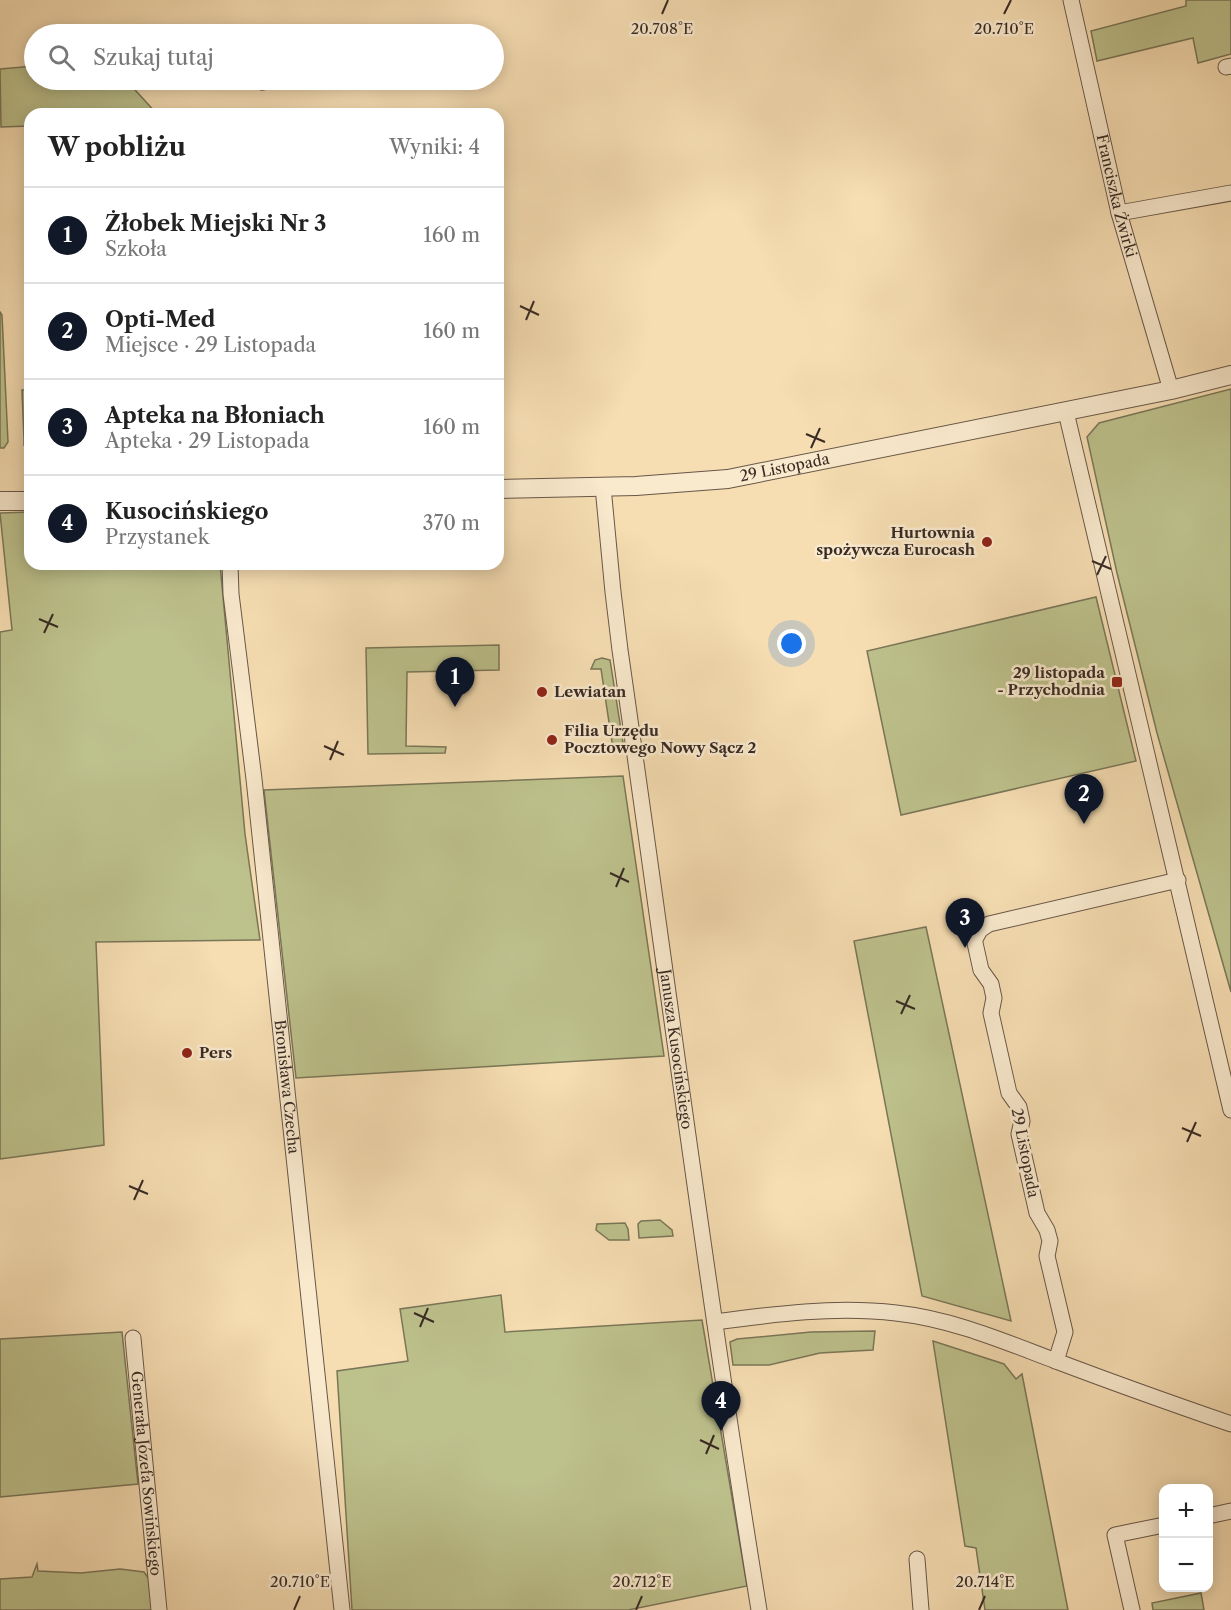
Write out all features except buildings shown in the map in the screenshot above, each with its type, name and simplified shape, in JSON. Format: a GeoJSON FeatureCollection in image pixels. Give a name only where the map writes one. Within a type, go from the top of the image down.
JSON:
{"type":"FeatureCollection","features":[{"type":"Feature","properties":{"kind":"street","name":"Franciszka Żwirki"},"geometry":{"type":"LineString","coordinates":[[1071,0],[1119,213],[1171,390]]}},
{"type":"Feature","properties":{"kind":"street"},"geometry":{"type":"LineString","coordinates":[[1119,213],[1231,194]]}},
{"type":"Feature","properties":{"kind":"street","name":"29 Listopada"},"geometry":{"type":"LineString","coordinates":[[504,489],[603,487],[728,479],[1066,412],[1231,375]]}},
{"type":"Feature","properties":{"kind":"street"},"geometry":{"type":"LineString","coordinates":[[1066,412],[1231,1110]]}},
{"type":"Feature","properties":{"kind":"street","name":"Janusza Kusocińskiego"},"geometry":{"type":"LineString","coordinates":[[603,487],[621,650],[715,1322],[759,1610]]}},
{"type":"Feature","properties":{"kind":"street"},"geometry":{"type":"LineString","coordinates":[[0,501],[24,501]]}},
{"type":"Feature","properties":{"kind":"street","name":"Bronisława Czecha"},"geometry":{"type":"LineString","coordinates":[[230,570],[342,1610]]}},
{"type":"Feature","properties":{"kind":"street","name":"29 Listopada"},"geometry":{"type":"LineString","coordinates":[[1056,1361],[1065,1332],[1047,1256],[1050,1241],[1047,1230],[1037,1213],[1019,1134],[1022,1121],[1019,1107],[1009,1093],[991,1014],[994,998],[991,984],[981,970],[975,939],[980,930],[989,924],[1178,880]]}},
{"type":"Feature","properties":{"kind":"street"},"geometry":{"type":"LineString","coordinates":[[715,1322],[804,1311],[858,1310],[931,1319],[982,1332],[1231,1424]]}},
{"type":"Feature","properties":{"kind":"street","name":"Generała Józefa Sowińskiego"},"geometry":{"type":"LineString","coordinates":[[132,1338],[159,1610]]}},
{"type":"Feature","properties":{"kind":"street"},"geometry":{"type":"LineString","coordinates":[[1213,1515],[1231,1511]]}},
{"type":"Feature","properties":{"kind":"street"},"geometry":{"type":"LineString","coordinates":[[1132,1610],[1115,1536],[1159,1526]]}},
{"type":"Feature","properties":{"kind":"street"},"geometry":{"type":"LineString","coordinates":[[917,1559],[921,1610]]}},
{"type":"Feature","properties":{"kind":"green space"},"geometry":{"type":"Polygon","coordinates":[[[1186,0],[1231,0],[1231,54],[1198,63],[1193,38],[1097,61],[1091,31],[1186,6],[1186,0]]]}},
{"type":"Feature","properties":{"kind":"green space"},"geometry":{"type":"Polygon","coordinates":[[[24,67],[24,90],[135,90],[152,108],[24,108],[24,126],[1,127],[0,69],[24,67]]]}},
{"type":"Feature","properties":{"kind":"green space"},"geometry":{"type":"Polygon","coordinates":[[[0,312],[2,315],[8,442],[4,448],[0,448],[0,312]]]}},
{"type":"Feature","properties":{"kind":"green space"},"geometry":{"type":"Polygon","coordinates":[[[1231,389],[1231,992],[1157,733],[1117,573],[1087,437],[1099,423],[1231,389]]]}},
{"type":"Feature","properties":{"kind":"green space"},"geometry":{"type":"Polygon","coordinates":[[[22,390],[24,390],[24,445],[22,390]]]}},
{"type":"Feature","properties":{"kind":"green space"},"geometry":{"type":"Polygon","coordinates":[[[24,512],[24,570],[221,570],[245,834],[260,940],[96,942],[104,1145],[0,1159],[0,632],[12,630],[0,513],[24,512]]]}},
{"type":"Feature","properties":{"kind":"green space"},"geometry":{"type":"Polygon","coordinates":[[[1096,597],[1136,761],[901,815],[867,651],[1096,597]]]}},
{"type":"Feature","properties":{"kind":"green space"},"geometry":{"type":"Polygon","coordinates":[[[499,645],[499,670],[407,672],[406,746],[446,747],[445,753],[368,754],[366,648],[499,645]]]}},
{"type":"Feature","properties":{"kind":"green space"},"geometry":{"type":"Polygon","coordinates":[[[602,658],[610,660],[624,749],[613,749],[601,669],[591,669],[595,660],[602,658]]]}},
{"type":"Feature","properties":{"kind":"green space"},"geometry":{"type":"Polygon","coordinates":[[[623,776],[664,1056],[296,1078],[264,790],[623,776]]]}},
{"type":"Feature","properties":{"kind":"green space"},"geometry":{"type":"Polygon","coordinates":[[[926,927],[1011,1321],[922,1296],[854,941],[926,927]]]}},
{"type":"Feature","properties":{"kind":"green space"},"geometry":{"type":"Polygon","coordinates":[[[660,1220],[672,1230],[673,1236],[639,1238],[638,1224],[641,1221],[660,1220]]]}},
{"type":"Feature","properties":{"kind":"green space"},"geometry":{"type":"Polygon","coordinates":[[[625,1223],[629,1240],[609,1240],[596,1230],[597,1224],[625,1223]]]}},
{"type":"Feature","properties":{"kind":"green space"},"geometry":{"type":"Polygon","coordinates":[[[501,1295],[505,1332],[702,1320],[747,1586],[628,1610],[352,1610],[337,1371],[408,1361],[400,1309],[501,1295]]]}},
{"type":"Feature","properties":{"kind":"green space"},"geometry":{"type":"Polygon","coordinates":[[[875,1331],[873,1350],[820,1353],[769,1365],[733,1365],[730,1342],[737,1339],[811,1332],[875,1331]]]}},
{"type":"Feature","properties":{"kind":"green space"},"geometry":{"type":"Polygon","coordinates":[[[122,1332],[138,1484],[0,1497],[0,1339],[122,1332]]]}},
{"type":"Feature","properties":{"kind":"green space"},"geometry":{"type":"Polygon","coordinates":[[[933,1341],[1004,1364],[1016,1379],[1022,1374],[1068,1610],[985,1610],[976,1548],[965,1546],[933,1341]]]}},
{"type":"Feature","properties":{"kind":"green space"},"geometry":{"type":"Polygon","coordinates":[[[37,1564],[38,1571],[81,1573],[120,1569],[144,1572],[154,1586],[156,1610],[0,1610],[0,1579],[32,1577],[37,1564]]]}},
{"type":"Feature","properties":{"kind":"green space"},"geometry":{"type":"Polygon","coordinates":[[[1201,1593],[1204,1610],[1153,1610],[1152,1603],[1201,1593]]]}},
{"type":"Feature","properties":{"kind":"place","name":"Hurtownia spożywcza Eurocash"},"geometry":{"type":"Point","coordinates":[987,542]}},
{"type":"Feature","properties":{"kind":"place","name":"29 listopada - Przychodnia"},"geometry":{"type":"Point","coordinates":[1117,682]}},
{"type":"Feature","properties":{"kind":"place","name":"Lewiatan"},"geometry":{"type":"Point","coordinates":[542,692]}},
{"type":"Feature","properties":{"kind":"place","name":"Żłobek Miejski Nr 3"},"geometry":{"type":"Point","coordinates":[455,707]}},
{"type":"Feature","properties":{"kind":"place","name":"Filia Urzędu Pocztowego Nowy Sącz 2"},"geometry":{"type":"Point","coordinates":[552,740]}},
{"type":"Feature","properties":{"kind":"place","name":"Opti-Med"},"geometry":{"type":"Point","coordinates":[1084,824]}},
{"type":"Feature","properties":{"kind":"place","name":"Apteka na Błoniach"},"geometry":{"type":"Point","coordinates":[965,948]}},
{"type":"Feature","properties":{"kind":"place","name":"Pers"},"geometry":{"type":"Point","coordinates":[187,1053]}},
{"type":"Feature","properties":{"kind":"place","name":"Kusocińskiego"},"geometry":{"type":"Point","coordinates":[721,1431]}}]}
